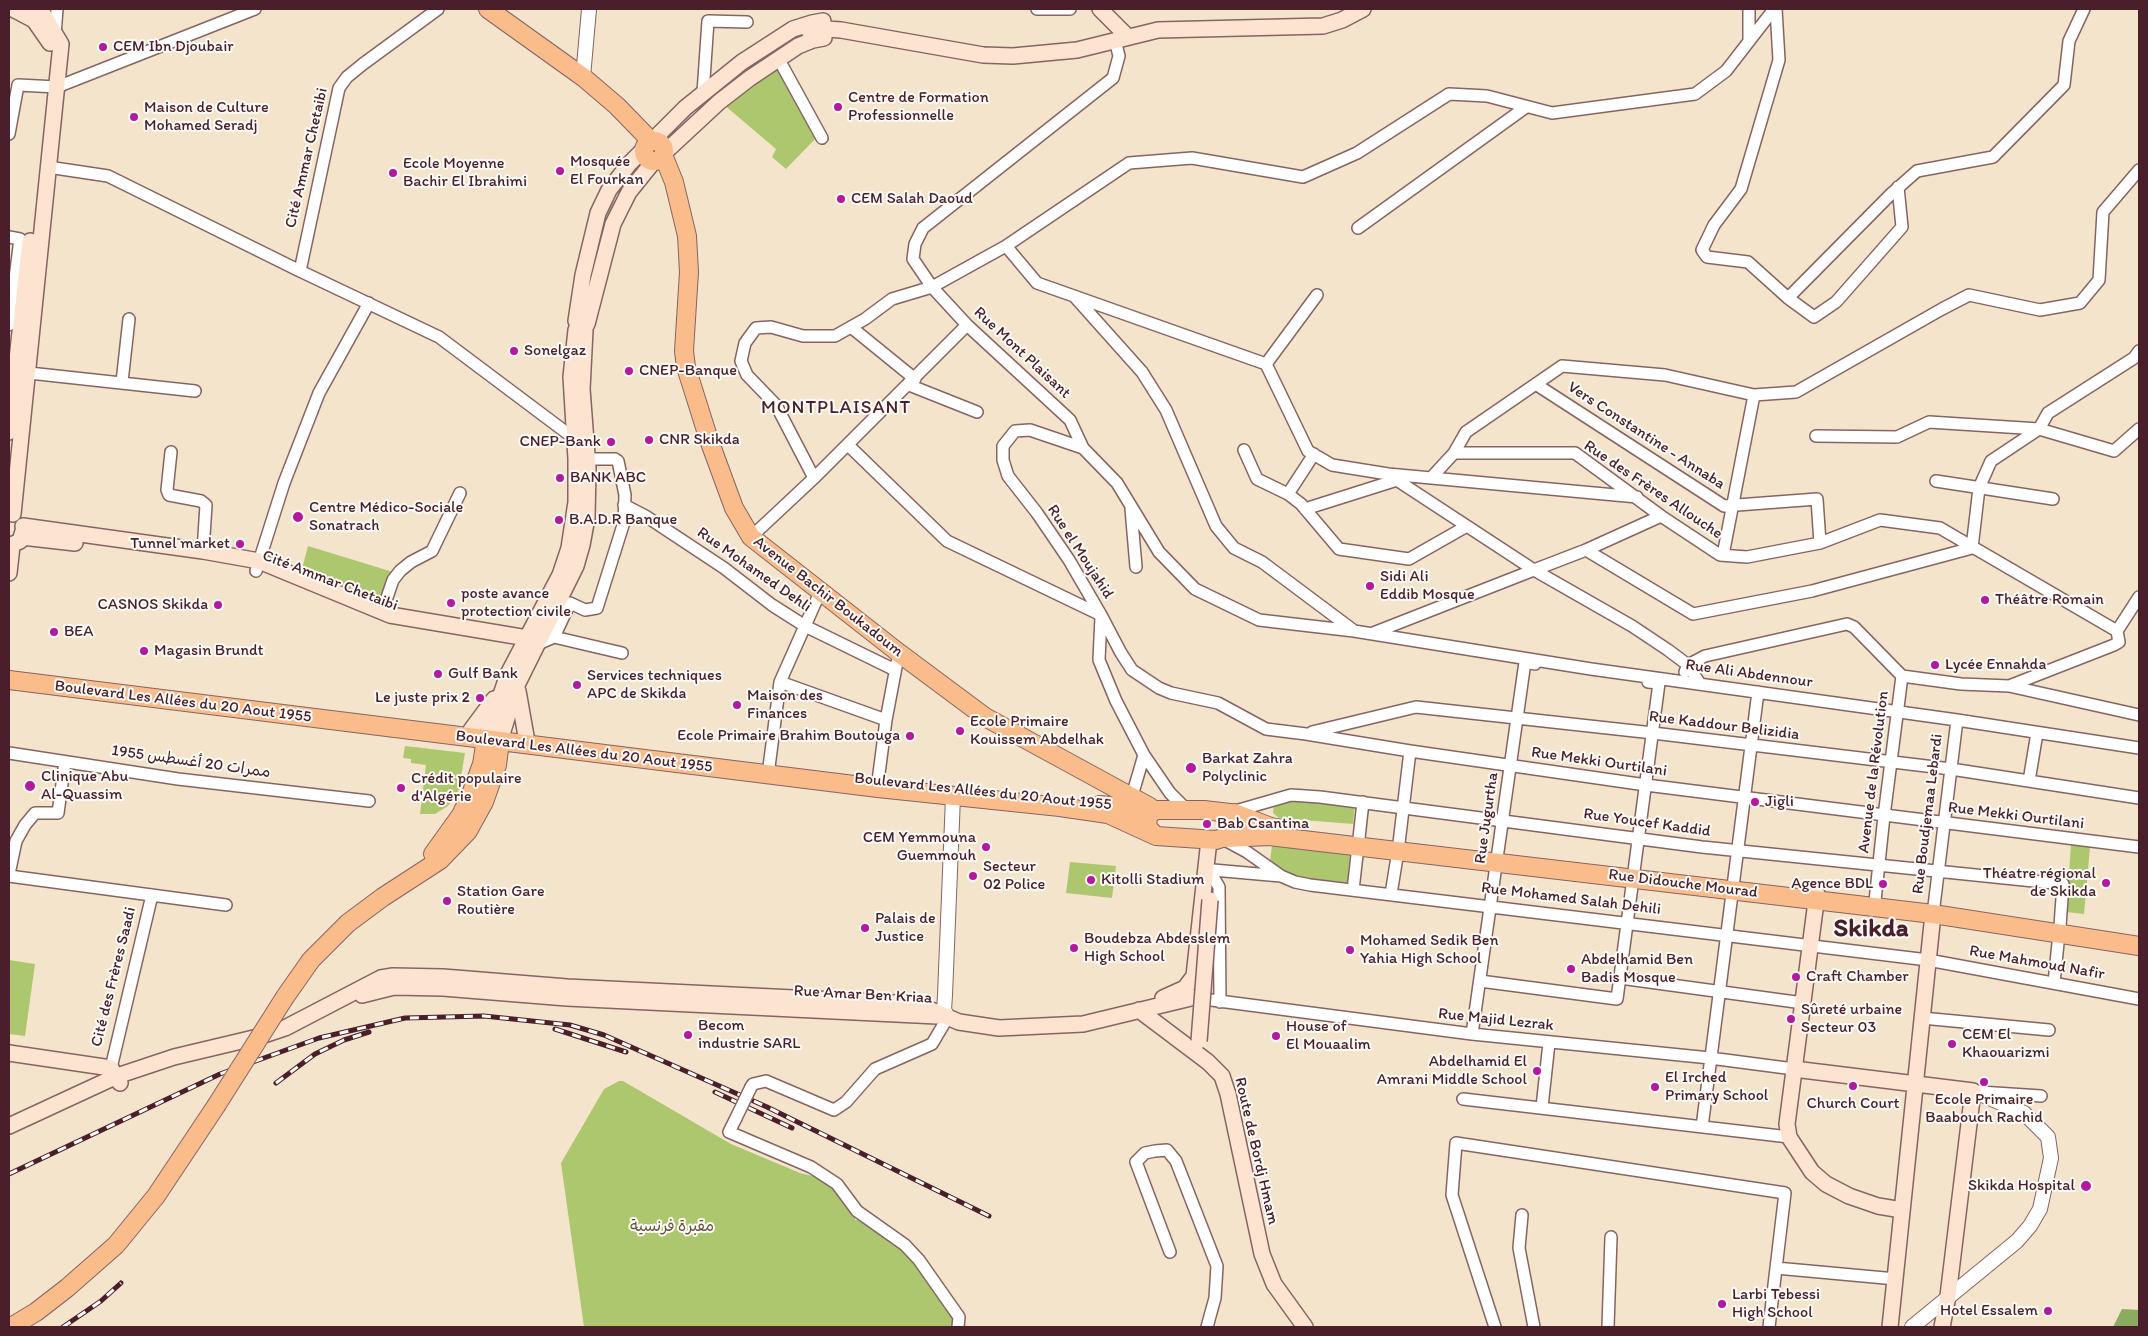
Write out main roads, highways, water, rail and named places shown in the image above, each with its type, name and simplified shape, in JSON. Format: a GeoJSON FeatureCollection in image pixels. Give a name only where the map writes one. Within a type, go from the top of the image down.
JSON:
{"type":"FeatureCollection","features":[{"type":"Feature","properties":{"kind":"main road"},"geometry":{"type":"LineString","coordinates":[[9,432],[21,373],[20,237],[57,86],[52,47],[34,20],[13,9]]}},
{"type":"Feature","properties":{"kind":"main road"},"geometry":{"type":"LineString","coordinates":[[9,573],[20,519],[11,514],[21,373],[48,167],[61,44],[42,12],[35,9]]}},
{"type":"Feature","properties":{"kind":"main road","name":"Avenue Bachir Boukadoum"},"geometry":{"type":"LineString","coordinates":[[488,9],[583,77],[617,106],[638,128],[674,182],[686,230],[688,247],[684,351],[686,367],[709,440],[734,508],[751,537],[821,590],[897,661],[985,717],[1134,803]]}},
{"type":"Feature","properties":{"kind":"main road"},"geometry":{"type":"LineString","coordinates":[[1100,9],[1121,38]]}},
{"type":"Feature","properties":{"kind":"main road"},"geometry":{"type":"LineString","coordinates":[[810,33],[827,29],[853,31],[983,54],[1013,56],[1078,50],[1158,30],[1323,26],[1342,20],[1363,9]]}},
{"type":"Feature","properties":{"kind":"main road"},"geometry":{"type":"LineString","coordinates":[[653,151],[666,125],[703,92],[762,48],[802,25],[831,21],[843,24],[853,31]]}},
{"type":"Feature","properties":{"kind":"main road"},"geometry":{"type":"LineString","coordinates":[[489,764],[468,733],[513,680],[536,642],[576,566],[582,544],[587,518],[587,459],[578,302],[582,275],[598,213],[603,201],[618,178],[778,58],[804,43],[843,36],[853,31]]}},
{"type":"Feature","properties":{"kind":"main road"},"geometry":{"type":"LineString","coordinates":[[536,642],[569,548],[576,502],[575,439],[571,377],[580,330]]}},
{"type":"Feature","properties":{"kind":"main road","name":"Cité Ammar Chetaibi"},"geometry":{"type":"LineString","coordinates":[[17,539],[257,566],[281,579],[386,623],[449,629],[536,642]]}},
{"type":"Feature","properties":{"kind":"main road","name":"Cité Ammar Chetaibi"},"geometry":{"type":"LineString","coordinates":[[17,539],[203,551],[257,566],[382,612],[449,629]]}},
{"type":"Feature","properties":{"kind":"main road","name":"Boulevard Les Allées du 20 Aout 1955"},"geometry":{"type":"LineString","coordinates":[[9,672],[953,797],[1060,807],[1108,814],[1152,831]]}},
{"type":"Feature","properties":{"kind":"main road","name":"Boulevard Les Allées du 20 Aout 1955"},"geometry":{"type":"LineString","coordinates":[[9,680],[468,733]]}},
{"type":"Feature","properties":{"kind":"main road"},"geometry":{"type":"LineString","coordinates":[[11,1327],[36,1312],[68,1288],[116,1245],[156,1196],[307,965],[335,935],[371,905],[440,860],[468,831],[484,802],[489,764],[503,738],[513,680]]}},
{"type":"Feature","properties":{"kind":"main road"},"geometry":{"type":"LineString","coordinates":[[503,738],[513,680]]}},
{"type":"Feature","properties":{"kind":"main road","name":"Boulevard Les Allées du 20 Aout 1955"},"geometry":{"type":"LineString","coordinates":[[503,738],[878,780],[1134,803],[1188,810]]}},
{"type":"Feature","properties":{"kind":"main road"},"geometry":{"type":"LineString","coordinates":[[1134,803],[1148,817],[1152,831]]}},
{"type":"Feature","properties":{"kind":"main road","name":"Rue Didouche Mourad"},"geometry":{"type":"LineString","coordinates":[[1188,810],[1232,813],[1271,827],[1359,842],[1934,911]]}},
{"type":"Feature","properties":{"kind":"main road"},"geometry":{"type":"LineString","coordinates":[[1218,839],[1234,834],[1241,826],[1239,817],[1232,813]]}},
{"type":"Feature","properties":{"kind":"main road","name":"Rue Didouche Mourad"},"geometry":{"type":"LineString","coordinates":[[1152,831],[1218,839],[1269,836],[1359,842]]}},
{"type":"Feature","properties":{"kind":"main road"},"geometry":{"type":"LineString","coordinates":[[1208,1062],[1199,1041],[1210,900],[1217,876],[1218,839]]}},
{"type":"Feature","properties":{"kind":"main road"},"geometry":{"type":"LineString","coordinates":[[1139,1010],[1185,988],[1194,976],[1218,839]]}},
{"type":"Feature","properties":{"kind":"main road"},"geometry":{"type":"LineString","coordinates":[[1817,897],[1787,1124],[1789,1137],[1812,1172],[1826,1184],[1850,1196],[1878,1206],[1902,1210]]}},
{"type":"Feature","properties":{"kind":"main road","name":"Rue Didouche Mourad"},"geometry":{"type":"LineString","coordinates":[[1817,897],[1875,901],[2060,930],[2139,938]]}},
{"type":"Feature","properties":{"kind":"main road","name":"Rue Boudjemaa Lebardi"},"geometry":{"type":"LineString","coordinates":[[1890,1327],[1934,911]]}},
{"type":"Feature","properties":{"kind":"main road","name":"Rue Didouche Mourad"},"geometry":{"type":"LineString","coordinates":[[2060,930],[2139,946]]}},
{"type":"Feature","properties":{"kind":"main road","name":"Rue Amar Ben Kriaa"},"geometry":{"type":"LineString","coordinates":[[328,1007],[346,995],[381,978],[404,975],[567,987],[917,1004],[948,1017]]}},
{"type":"Feature","properties":{"kind":"main road","name":"Rue Amar Ben Kriaa"},"geometry":{"type":"LineString","coordinates":[[116,1076],[195,1052],[267,1034],[285,1028],[328,1007],[383,988],[404,986],[567,998],[948,1017]]}},
{"type":"Feature","properties":{"kind":"main road"},"geometry":{"type":"LineString","coordinates":[[948,1017],[973,1025],[999,1028],[1083,1024],[1195,997]]}},
{"type":"Feature","properties":{"kind":"main road","name":"Route de Bordj Hmam"},"geometry":{"type":"LineString","coordinates":[[1139,1010],[1208,1062],[1222,1076],[1228,1094],[1262,1254],[1274,1284],[1305,1327]]}},
{"type":"Feature","properties":{"kind":"main road","name":"Cité des Frères Saadi"},"geometry":{"type":"LineString","coordinates":[[9,1053],[116,1076]]}},
{"type":"Feature","properties":{"kind":"main road"},"geometry":{"type":"LineString","coordinates":[[1794,1069],[1973,1091],[1948,1296],[1942,1327]]}},
{"type":"Feature","properties":{"kind":"main road"},"geometry":{"type":"LineString","coordinates":[[9,1126],[116,1076]]}},
{"type":"Feature","properties":{"kind":"main road"},"geometry":{"type":"LineString","coordinates":[[9,1134],[116,1076]]}},
{"type":"Feature","properties":{"kind":"tunnel"},"geometry":{"type":"LineString","coordinates":[[585,303],[597,246],[608,212],[616,196],[636,167],[692,113],[728,83],[774,50],[810,33]]}},
{"type":"Feature","properties":{"kind":"railway"},"geometry":{"type":"LineString","coordinates":[[9,1174],[220,1074],[319,1038],[405,1018],[484,1016],[570,1025],[604,1035],[767,1107],[989,1216]]}},
{"type":"Feature","properties":{"kind":"railway"},"geometry":{"type":"LineString","coordinates":[[555,1029],[626,1052]]}},
{"type":"Feature","properties":{"kind":"railway"},"geometry":{"type":"LineString","coordinates":[[276,1083],[315,1054],[344,1040],[369,1032]]}},
{"type":"Feature","properties":{"kind":"railway"},"geometry":{"type":"LineString","coordinates":[[715,1092],[792,1128]]}},
{"type":"Feature","properties":{"kind":"railway"},"geometry":{"type":"LineString","coordinates":[[63,1327],[101,1301],[121,1283]]}},
{"type":"Feature","properties":{"kind":"place","name":"CEM Ibn Djoubair"},"geometry":{"type":"Point","coordinates":[103,47]}},
{"type":"Feature","properties":{"kind":"place","name":"Centre de Formation Professionnelle"},"geometry":{"type":"Point","coordinates":[838,107]}},
{"type":"Feature","properties":{"kind":"place","name":"Maison de Culture Mohamed Seradj"},"geometry":{"type":"Point","coordinates":[134,117]}},
{"type":"Feature","properties":{"kind":"place","name":"Mosquée El Fourkan"},"geometry":{"type":"Point","coordinates":[560,171]}},
{"type":"Feature","properties":{"kind":"place","name":"Ecole Moyenne Bachir El Ibrahimi"},"geometry":{"type":"Point","coordinates":[393,173]}},
{"type":"Feature","properties":{"kind":"place","name":"CEM Salah Daoud"},"geometry":{"type":"Point","coordinates":[841,199]}},
{"type":"Feature","properties":{"kind":"place","name":"Sonelgaz"},"geometry":{"type":"Point","coordinates":[514,351]}},
{"type":"Feature","properties":{"kind":"place","name":"CNEP-Banque"},"geometry":{"type":"Point","coordinates":[629,371]}},
{"type":"Feature","properties":{"kind":"place","name":"CNR Skikda"},"geometry":{"type":"Point","coordinates":[649,440]}},
{"type":"Feature","properties":{"kind":"place","name":"CNEP-Bank"},"geometry":{"type":"Point","coordinates":[611,442]}},
{"type":"Feature","properties":{"kind":"place","name":"BANK ABC"},"geometry":{"type":"Point","coordinates":[560,478]}},
{"type":"Feature","properties":{"kind":"place","name":"Centre Médico-Sociale Sonatrach"},"geometry":{"type":"Point","coordinates":[298,517]}},
{"type":"Feature","properties":{"kind":"place","name":"B.A.D.R Banque"},"geometry":{"type":"Point","coordinates":[559,520]}},
{"type":"Feature","properties":{"kind":"place","name":"Tunnel market"},"geometry":{"type":"Point","coordinates":[240,544]}},
{"type":"Feature","properties":{"kind":"place","name":"Sidi Ali Eddib Mosque"},"geometry":{"type":"Point","coordinates":[1370,586]}},
{"type":"Feature","properties":{"kind":"place","name":"Théâtre Romain"},"geometry":{"type":"Point","coordinates":[1985,600]}},
{"type":"Feature","properties":{"kind":"place","name":"poste avance protection civile"},"geometry":{"type":"Point","coordinates":[451,603]}},
{"type":"Feature","properties":{"kind":"place","name":"CASNOS Skikda"},"geometry":{"type":"Point","coordinates":[218,605]}},
{"type":"Feature","properties":{"kind":"place","name":"BEA"},"geometry":{"type":"Point","coordinates":[54,632]}},
{"type":"Feature","properties":{"kind":"place","name":"Magasin Brundt"},"geometry":{"type":"Point","coordinates":[144,651]}},
{"type":"Feature","properties":{"kind":"place","name":"Lycée Ennahda"},"geometry":{"type":"Point","coordinates":[1935,665]}},
{"type":"Feature","properties":{"kind":"place","name":"Gulf Bank"},"geometry":{"type":"Point","coordinates":[438,674]}},
{"type":"Feature","properties":{"kind":"place","name":"Services techniques APC de Skikda"},"geometry":{"type":"Point","coordinates":[577,685]}},
{"type":"Feature","properties":{"kind":"place","name":"Le juste prix 2"},"geometry":{"type":"Point","coordinates":[480,698]}},
{"type":"Feature","properties":{"kind":"place","name":"Maison des Finances"},"geometry":{"type":"Point","coordinates":[737,705]}},
{"type":"Feature","properties":{"kind":"place","name":"Ecole Primaire Kouissem Abdelhak"},"geometry":{"type":"Point","coordinates":[960,731]}},
{"type":"Feature","properties":{"kind":"place","name":"Ecole Primaire Brahim Boutouga"},"geometry":{"type":"Point","coordinates":[910,736]}},
{"type":"Feature","properties":{"kind":"place","name":"Barkat Zahra Polyclinic"},"geometry":{"type":"Point","coordinates":[1191,768]}},
{"type":"Feature","properties":{"kind":"place","name":"Clinique Abu Al-Quassim"},"geometry":{"type":"Point","coordinates":[30,786]}},
{"type":"Feature","properties":{"kind":"place","name":"Crédit populaire d'Algérie"},"geometry":{"type":"Point","coordinates":[401,788]}},
{"type":"Feature","properties":{"kind":"place","name":"Jigli"},"geometry":{"type":"Point","coordinates":[1755,802]}},
{"type":"Feature","properties":{"kind":"place","name":"Bab Csantina"},"geometry":{"type":"Point","coordinates":[1207,824]}},
{"type":"Feature","properties":{"kind":"place","name":"CEM Yemmouna Guemmouh"},"geometry":{"type":"Point","coordinates":[986,847]}},
{"type":"Feature","properties":{"kind":"place","name":"Secteur 02 Police"},"geometry":{"type":"Point","coordinates":[973,876]}},
{"type":"Feature","properties":{"kind":"place","name":"Kitolli Stadium"},"geometry":{"type":"Point","coordinates":[1091,880]}},
{"type":"Feature","properties":{"kind":"place","name":"Théatre régional de Skikda"},"geometry":{"type":"Point","coordinates":[2106,883]}},
{"type":"Feature","properties":{"kind":"place","name":"Agence BDL"},"geometry":{"type":"Point","coordinates":[1883,884]}},
{"type":"Feature","properties":{"kind":"place","name":"Station Gare Routière"},"geometry":{"type":"Point","coordinates":[447,901]}},
{"type":"Feature","properties":{"kind":"place","name":"Palais de Justice"},"geometry":{"type":"Point","coordinates":[865,928]}},
{"type":"Feature","properties":{"kind":"place","name":"Boudebza Abdesslem High School"},"geometry":{"type":"Point","coordinates":[1074,948]}},
{"type":"Feature","properties":{"kind":"place","name":"Mohamed Sedik Ben Yahia High School"},"geometry":{"type":"Point","coordinates":[1350,950]}},
{"type":"Feature","properties":{"kind":"place","name":"Abdelhamid Ben Badis Mosque"},"geometry":{"type":"Point","coordinates":[1571,969]}},
{"type":"Feature","properties":{"kind":"place","name":"Craft Chamber"},"geometry":{"type":"Point","coordinates":[1796,977]}},
{"type":"Feature","properties":{"kind":"place","name":"Sûreté urbaine Secteur 03"},"geometry":{"type":"Point","coordinates":[1791,1019]}},
{"type":"Feature","properties":{"kind":"place","name":"Becom industrie SARL"},"geometry":{"type":"Point","coordinates":[688,1035]}},
{"type":"Feature","properties":{"kind":"place","name":"House of El Mouaalim"},"geometry":{"type":"Point","coordinates":[1276,1036]}},
{"type":"Feature","properties":{"kind":"place","name":"CEM El Khaouarizmi"},"geometry":{"type":"Point","coordinates":[1952,1044]}},
{"type":"Feature","properties":{"kind":"place","name":"Abdelhamid El Amrani Middle School"},"geometry":{"type":"Point","coordinates":[1537,1071]}},
{"type":"Feature","properties":{"kind":"place","name":"Ecole Primaire Baabouch Rachid"},"geometry":{"type":"Point","coordinates":[1984,1082]}},
{"type":"Feature","properties":{"kind":"place","name":"Church Court"},"geometry":{"type":"Point","coordinates":[1853,1086]}},
{"type":"Feature","properties":{"kind":"place","name":"El Irched Primary School"},"geometry":{"type":"Point","coordinates":[1655,1087]}},
{"type":"Feature","properties":{"kind":"place","name":"Skikda Hospital"},"geometry":{"type":"Point","coordinates":[2086,1186]}},
{"type":"Feature","properties":{"kind":"place","name":"Larbi Tebessi High School"},"geometry":{"type":"Point","coordinates":[1722,1304]}},
{"type":"Feature","properties":{"kind":"place","name":"Hotel Essalem"},"geometry":{"type":"Point","coordinates":[2048,1311]}},
{"type":"Feature","properties":{"kind":"district","name":"MONTPLAISANT"},"geometry":{"type":"Point","coordinates":[836,408]}},
{"type":"Feature","properties":{"kind":"district","name":"Skikda"},"geometry":{"type":"Point","coordinates":[1871,929]}},
{"type":"Feature","properties":{"kind":"park label","name":"مقبرة فرنسية"},"geometry":{"type":"Point","coordinates":[672,1227]}}]}
